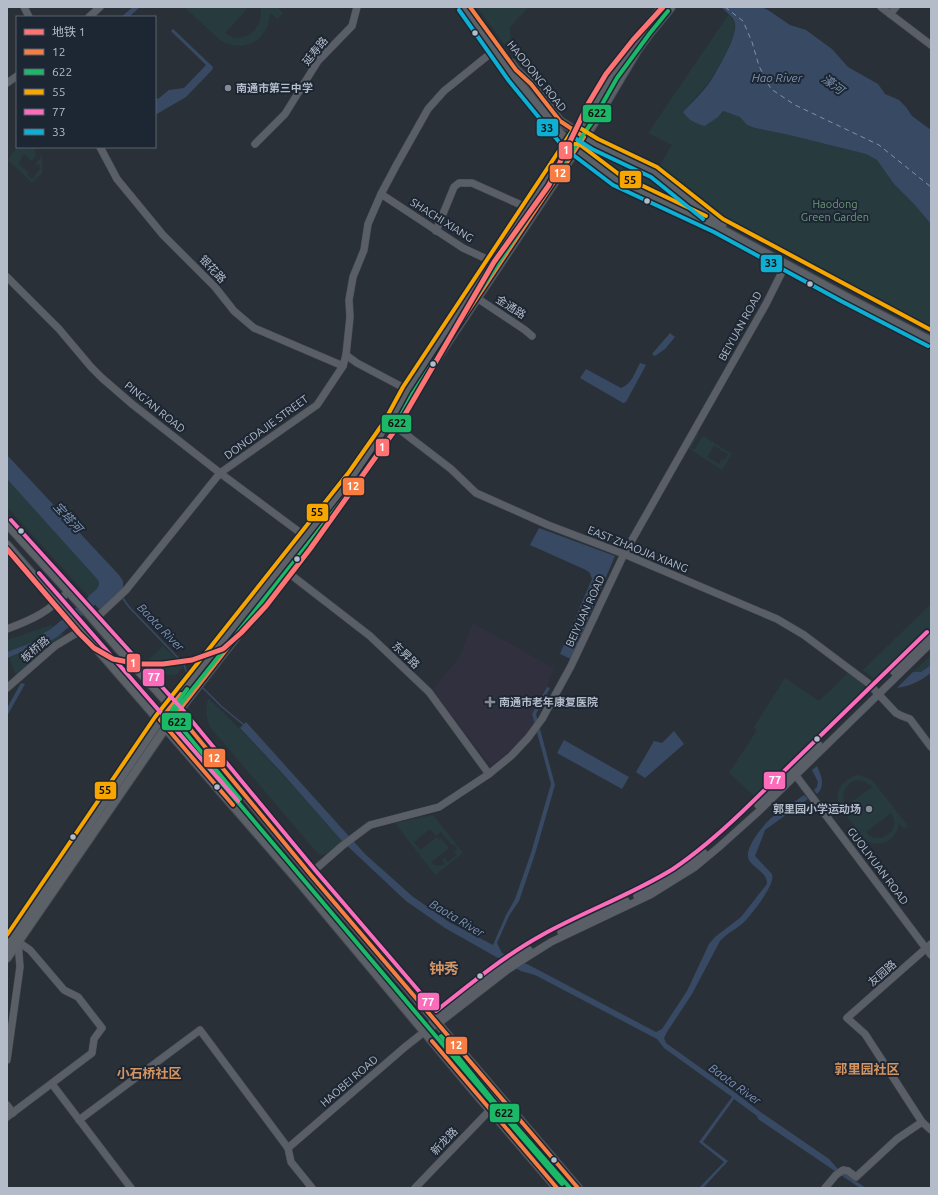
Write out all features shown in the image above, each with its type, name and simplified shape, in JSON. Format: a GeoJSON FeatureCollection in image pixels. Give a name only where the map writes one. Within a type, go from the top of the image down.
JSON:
{"type":"FeatureCollection","features":[{"type":"Feature","properties":{"kind":"main road","name":"HAODONG ROAD"},"geometry":{"type":"LineString","coordinates":[[464,7],[516,70],[531,84],[560,121],[618,156],[654,172],[720,224],[931,337]]}},
{"type":"Feature","properties":{"kind":"main road","name":"HAODONG ROAD"},"geometry":{"type":"LineString","coordinates":[[470,7],[514,77],[572,146],[617,180],[717,227],[931,341]]}},
{"type":"Feature","properties":{"kind":"main road"},"geometry":{"type":"LineString","coordinates":[[201,675],[354,476],[389,425],[408,390],[528,208],[581,135],[638,49],[647,31],[663,7]]}},
{"type":"Feature","properties":{"kind":"main road"},"geometry":{"type":"LineString","coordinates":[[647,31],[672,7]]}},
{"type":"Feature","properties":{"kind":"main road"},"geometry":{"type":"LineString","coordinates":[[7,946],[15,940],[76,856],[166,727],[174,710],[359,479],[395,426],[433,364],[477,298],[572,146]]}},
{"type":"Feature","properties":{"kind":"main road"},"geometry":{"type":"LineString","coordinates":[[7,524],[69,591],[174,710],[310,874],[437,1021],[497,1095],[578,1188]]}},
{"type":"Feature","properties":{"kind":"main road"},"geometry":{"type":"LineString","coordinates":[[7,545],[295,877],[424,1032],[557,1188]]}},
{"type":"Feature","properties":{"kind":"main road"},"geometry":{"type":"LineString","coordinates":[[7,958],[15,940],[160,720],[174,710]]}},
{"type":"Feature","properties":{"kind":"street"},"geometry":{"type":"LineString","coordinates":[[24,7],[28,16]]}},
{"type":"Feature","properties":{"kind":"street"},"geometry":{"type":"LineString","coordinates":[[90,16],[100,7]]}},
{"type":"Feature","properties":{"kind":"street"},"geometry":{"type":"LineString","coordinates":[[881,7],[931,46]]}},
{"type":"Feature","properties":{"kind":"street"},"geometry":{"type":"LineString","coordinates":[[890,14],[896,7]]}},
{"type":"Feature","properties":{"kind":"street","name":"延寿路"},"geometry":{"type":"LineString","coordinates":[[255,144],[285,114],[318,61],[352,26],[355,18],[353,8]]}},
{"type":"Feature","properties":{"kind":"street","name":"DONGDAJIE STREET"},"geometry":{"type":"LineString","coordinates":[[92,618],[126,590],[220,473],[317,405],[343,366],[346,355],[353,277],[364,250],[368,224],[381,194],[428,109],[444,91],[496,47]]}},
{"type":"Feature","properties":{"kind":"street"},"geometry":{"type":"LineString","coordinates":[[7,83],[16,77]]}},
{"type":"Feature","properties":{"kind":"street","name":"银花路"},"geometry":{"type":"LineString","coordinates":[[101,148],[117,179],[163,235],[215,287],[234,310],[254,328],[343,366]]}},
{"type":"Feature","properties":{"kind":"street"},"geometry":{"type":"LineString","coordinates":[[436,231],[454,187],[459,183],[472,183],[528,208]]}},
{"type":"Feature","properties":{"kind":"street","name":"SHACHI XIANG"},"geometry":{"type":"LineString","coordinates":[[381,194],[463,248],[493,262]]}},
{"type":"Feature","properties":{"kind":"street","name":"BEIYUAN ROAD"},"geometry":{"type":"LineString","coordinates":[[310,874],[354,836],[370,825],[439,807],[489,774],[522,745],[533,731],[571,666],[624,554],[762,310],[786,264]]}},
{"type":"Feature","properties":{"kind":"street","name":"PING'AN ROAD"},"geometry":{"type":"LineString","coordinates":[[7,277],[59,329],[102,378],[132,404],[220,473],[306,537]]}},
{"type":"Feature","properties":{"kind":"street","name":"金通路"},"geometry":{"type":"LineString","coordinates":[[477,298],[532,336]]}},
{"type":"Feature","properties":{"kind":"street"},"geometry":{"type":"LineString","coordinates":[[346,355],[357,363],[408,390]]}},
{"type":"Feature","properties":{"kind":"street","name":"EAST ZHAOJIA XIANG"},"geometry":{"type":"LineString","coordinates":[[395,426],[451,469],[476,494],[548,525],[624,554],[777,618],[804,635],[868,683],[896,712],[910,719],[931,747]]}},
{"type":"Feature","properties":{"kind":"street","name":"东昇路"},"geometry":{"type":"LineString","coordinates":[[286,571],[370,636],[429,692],[489,774]]}},
{"type":"Feature","properties":{"kind":"street"},"geometry":{"type":"LineString","coordinates":[[7,629],[31,620],[50,609],[69,591]]}},
{"type":"Feature","properties":{"kind":"street","name":"板桥路"},"geometry":{"type":"LineString","coordinates":[[7,688],[78,628]]}},
{"type":"Feature","properties":{"kind":"street","name":"HAOBEI ROAD"},"geometry":{"type":"LineString","coordinates":[[288,1148],[437,1021],[504,969],[547,940],[647,890],[691,864],[715,845],[794,773],[877,692],[931,636]]}},
{"type":"Feature","properties":{"kind":"street","name":"HAOBEI ROAD"},"geometry":{"type":"LineString","coordinates":[[877,692],[931,643]]}},
{"type":"Feature","properties":{"kind":"street","name":"GUOLIYUAN ROAD"},"geometry":{"type":"LineString","coordinates":[[794,773],[928,946],[931,955]]}},
{"type":"Feature","properties":{"kind":"street"},"geometry":{"type":"LineString","coordinates":[[7,1060],[20,967],[15,940]]}},
{"type":"Feature","properties":{"kind":"street"},"geometry":{"type":"LineString","coordinates":[[7,1105],[10,1115],[92,1053],[94,1039],[102,1028],[78,997],[64,990],[30,950],[15,940]]}},
{"type":"Feature","properties":{"kind":"street","name":"友园路"},"geometry":{"type":"LineString","coordinates":[[922,1122],[865,1034],[847,1018],[928,946]]}},
{"type":"Feature","properties":{"kind":"street"},"geometry":{"type":"LineString","coordinates":[[79,1120],[200,1030],[288,1148],[291,1162],[312,1188]]}},
{"type":"Feature","properties":{"kind":"street"},"geometry":{"type":"LineString","coordinates":[[52,1084],[130,1188]]}},
{"type":"Feature","properties":{"kind":"street","name":"新龙路"},"geometry":{"type":"LineString","coordinates":[[415,1188],[490,1110]]}},
{"type":"Feature","properties":{"kind":"street"},"geometry":{"type":"LineString","coordinates":[[825,1188],[836,1175],[843,1170],[848,1171],[856,1177],[897,1139],[922,1122],[931,1130]]}},
{"type":"Feature","properties":{"kind":"shaded area","name":"南通市老年康复医院"},"geometry":{"type":"Polygon","coordinates":[[[473,623],[554,668],[547,687],[532,714],[535,725],[521,742],[491,766],[432,690],[459,658],[473,623]]]}},
{"type":"Feature","properties":{"kind":"green space"},"geometry":{"type":"Polygon","coordinates":[[[184,7],[249,7],[225,33],[232,37],[239,38],[252,33],[256,28],[260,21],[260,7],[277,7],[283,13],[277,19],[270,13],[269,23],[260,37],[254,42],[238,46],[220,40],[184,7]]]}},
{"type":"Feature","properties":{"kind":"green space"},"geometry":{"type":"Polygon","coordinates":[[[477,7],[529,7],[510,27],[511,43],[507,48],[477,7]]]}},
{"type":"Feature","properties":{"kind":"green space","name":"Haodong Green Garden"},"geometry":{"type":"Polygon","coordinates":[[[729,14],[735,23],[734,34],[725,57],[709,82],[683,112],[694,122],[705,126],[718,117],[723,111],[740,117],[747,125],[755,128],[866,154],[877,160],[894,184],[931,224],[931,329],[856,293],[776,249],[695,200],[659,166],[672,145],[648,133],[729,14]]]}},
{"type":"Feature","properties":{"kind":"green space"},"geometry":{"type":"Polygon","coordinates":[[[16,148],[34,148],[36,156],[32,161],[24,154],[18,163],[29,173],[27,175],[32,179],[41,168],[39,164],[35,164],[41,158],[38,148],[42,157],[42,173],[32,183],[8,160],[16,148]]]}},
{"type":"Feature","properties":{"kind":"green space"},"geometry":{"type":"Polygon","coordinates":[[[597,153],[631,165],[674,190],[699,211],[698,214],[697,215],[622,179],[594,159],[593,157],[597,153]]]}},
{"type":"Feature","properties":{"kind":"green space"},"geometry":{"type":"Polygon","coordinates":[[[697,432],[732,454],[722,470],[688,448],[697,432]],[[699,434],[691,448],[694,450],[703,436],[699,434]],[[714,446],[707,457],[719,464],[722,459],[725,460],[728,454],[714,446]]]}},
{"type":"Feature","properties":{"kind":"green space"},"geometry":{"type":"Polygon","coordinates":[[[7,479],[98,580],[98,587],[88,596],[7,507],[7,479]]]}},
{"type":"Feature","properties":{"kind":"green space"},"geometry":{"type":"Polygon","coordinates":[[[931,604],[931,628],[881,678],[873,678],[863,670],[931,604]]]}},
{"type":"Feature","properties":{"kind":"green space"},"geometry":{"type":"Polygon","coordinates":[[[51,625],[58,628],[41,639],[7,652],[7,640],[51,625]]]}},
{"type":"Feature","properties":{"kind":"green space"},"geometry":{"type":"Polygon","coordinates":[[[62,633],[64,635],[16,676],[9,657],[44,643],[62,633]]]}},
{"type":"Feature","properties":{"kind":"green space"},"geometry":{"type":"Polygon","coordinates":[[[163,646],[184,666],[177,674],[167,675],[160,673],[146,662],[163,646]]]}},
{"type":"Feature","properties":{"kind":"green space"},"geometry":{"type":"Polygon","coordinates":[[[931,655],[931,665],[921,672],[913,672],[931,655]]]}},
{"type":"Feature","properties":{"kind":"green space"},"geometry":{"type":"Polygon","coordinates":[[[848,673],[864,685],[863,694],[756,798],[729,773],[757,730],[754,727],[785,678],[819,701],[848,673]]]}},
{"type":"Feature","properties":{"kind":"green space"},"geometry":{"type":"Polygon","coordinates":[[[208,698],[260,750],[342,841],[327,853],[321,855],[318,854],[210,727],[206,712],[208,698]]]}},
{"type":"Feature","properties":{"kind":"green space"},"geometry":{"type":"Polygon","coordinates":[[[857,775],[872,780],[908,826],[904,829],[899,824],[896,834],[885,843],[875,844],[864,838],[844,813],[838,801],[841,787],[852,777],[857,775]],[[857,780],[849,784],[845,790],[844,802],[846,806],[872,787],[866,782],[857,780]],[[891,813],[866,832],[877,838],[888,834],[894,825],[894,819],[891,813]]]}},
{"type":"Feature","properties":{"kind":"green space"},"geometry":{"type":"Polygon","coordinates":[[[433,815],[463,853],[435,875],[395,823],[433,815]],[[430,829],[414,842],[420,850],[437,837],[439,840],[441,838],[449,848],[431,862],[435,865],[441,866],[445,864],[442,860],[444,858],[448,862],[457,855],[454,852],[457,849],[454,844],[452,845],[441,832],[436,836],[430,829]]]}},
{"type":"Feature","properties":{"kind":"water"},"geometry":{"type":"Polygon","coordinates":[[[133,7],[140,7],[130,16],[122,16],[133,7]]]}},
{"type":"Feature","properties":{"kind":"water","name":"Hao River"},"geometry":{"type":"Polygon","coordinates":[[[721,7],[761,7],[790,25],[806,30],[832,49],[848,67],[878,84],[885,94],[899,100],[912,116],[931,130],[931,224],[894,184],[877,160],[866,154],[755,128],[747,125],[740,117],[723,111],[718,117],[705,126],[695,123],[687,117],[683,112],[710,82],[726,53],[733,36],[735,29],[734,20],[721,7]]]}},
{"type":"Feature","properties":{"kind":"water"},"geometry":{"type":"Polygon","coordinates":[[[173,29],[213,67],[212,70],[186,97],[156,114],[156,98],[158,99],[169,90],[184,88],[206,65],[171,31],[173,29]]]}},
{"type":"Feature","properties":{"kind":"water"},"geometry":{"type":"Polygon","coordinates":[[[670,333],[675,337],[665,349],[655,356],[652,354],[670,333]]]}},
{"type":"Feature","properties":{"kind":"water"},"geometry":{"type":"Polygon","coordinates":[[[640,363],[646,365],[626,402],[623,403],[580,378],[586,369],[621,388],[631,381],[640,363]]]}},
{"type":"Feature","properties":{"kind":"water"},"geometry":{"type":"Polygon","coordinates":[[[7,455],[123,581],[123,588],[101,610],[88,596],[98,587],[98,580],[7,479],[7,455]]]}},
{"type":"Feature","properties":{"kind":"water"},"geometry":{"type":"Polygon","coordinates":[[[539,528],[615,556],[571,659],[560,654],[592,579],[590,573],[586,570],[530,545],[539,528]]]}},
{"type":"Feature","properties":{"kind":"water"},"geometry":{"type":"Polygon","coordinates":[[[58,628],[62,633],[44,643],[7,658],[7,652],[41,639],[58,628]]]}},
{"type":"Feature","properties":{"kind":"water"},"geometry":{"type":"Polygon","coordinates":[[[931,665],[931,673],[927,676],[919,681],[897,688],[913,672],[921,672],[931,665]]]}},
{"type":"Feature","properties":{"kind":"water"},"geometry":{"type":"Polygon","coordinates":[[[21,683],[25,684],[7,716],[7,708],[21,683]]]}},
{"type":"Feature","properties":{"kind":"water"},"geometry":{"type":"Polygon","coordinates":[[[547,687],[550,688],[536,714],[555,785],[535,854],[519,901],[509,916],[497,943],[502,953],[529,965],[656,1032],[662,1029],[687,991],[709,944],[715,937],[741,917],[767,884],[765,876],[749,860],[748,855],[751,844],[763,826],[771,818],[804,795],[808,799],[765,830],[755,856],[772,874],[770,885],[748,918],[720,941],[692,994],[664,1038],[666,1043],[759,1111],[829,1159],[839,1170],[866,1188],[860,1188],[758,1119],[757,1116],[734,1099],[703,1142],[728,1161],[703,1188],[699,1188],[724,1162],[699,1142],[732,1097],[664,1048],[657,1039],[535,975],[521,971],[445,928],[406,901],[342,841],[240,728],[246,722],[365,854],[412,896],[449,922],[493,945],[506,915],[515,899],[531,853],[551,784],[532,714],[547,687]]]}},
{"type":"Feature","properties":{"kind":"water"},"geometry":{"type":"Polygon","coordinates":[[[674,731],[684,744],[645,778],[636,772],[654,741],[662,743],[674,731]]]}},
{"type":"Feature","properties":{"kind":"water"},"geometry":{"type":"Polygon","coordinates":[[[564,740],[629,777],[622,789],[557,753],[564,740]]]}},
{"type":"Feature","properties":{"kind":"water"},"geometry":{"type":"Polygon","coordinates":[[[817,766],[822,784],[820,791],[817,794],[814,790],[817,787],[818,782],[812,770],[817,766]]]}},
{"type":"Feature","properties":{"kind":"waterway"},"geometry":{"type":"LineString","coordinates":[[47,637],[54,633],[101,593]]}},
{"type":"Feature","properties":{"kind":"waterway","name":"Baota River"},"geometry":{"type":"LineString","coordinates":[[122,597],[129,607],[184,664],[186,671],[191,676]]}},
{"type":"Feature","properties":{"kind":"waterway","name":"Baota River"},"geometry":{"type":"LineString","coordinates":[[201,686],[221,706],[244,725]]}},
{"type":"Feature","properties":{"kind":"ferry route"},"geometry":{"type":"LineString","coordinates":[[725,7],[743,21],[752,42],[759,66],[771,89],[795,105],[879,145],[931,187]]}},
{"type":"Feature","properties":{"kind":"metro line","name":"1"},"geometry":{"type":"LineString","coordinates":[[7,549],[79,633],[94,648],[113,659],[138,664],[163,664],[192,660],[223,649],[241,633],[266,606],[310,549],[400,423],[494,262],[549,185],[588,104],[606,74],[633,40],[663,7]]}},
{"type":"Feature","properties":{"kind":"transit line","name":"12"},"geometry":{"type":"LineString","coordinates":[[470,7],[516,70],[531,84],[560,121],[584,137],[433,364],[395,426],[359,479],[177,713],[310,874],[578,1188]]}},
{"type":"Feature","properties":{"kind":"transit line","name":"33"},"geometry":{"type":"LineString","coordinates":[[459,10],[509,81],[564,148],[613,185],[714,232],[928,346]]}},
{"type":"Feature","properties":{"kind":"transit line","name":"622"},"geometry":{"type":"LineString","coordinates":[[562,1184],[168,720],[359,480],[394,428],[413,393],[592,122],[617,78],[668,11]]}},
{"type":"Feature","properties":{"kind":"transit line","name":"55"},"geometry":{"type":"LineString","coordinates":[[7,935],[155,717],[349,472],[384,422],[403,387],[574,128],[580,128],[598,139],[657,167],[723,219],[931,330]]}},
{"type":"Feature","properties":{"kind":"transit line","name":"33"},"geometry":{"type":"LineString","coordinates":[[570,135],[592,149],[651,177],[703,219]]}},
{"type":"Feature","properties":{"kind":"transit line","name":"55"},"geometry":{"type":"LineString","coordinates":[[564,156],[572,144],[579,144],[620,175],[706,216]]}},
{"type":"Feature","properties":{"kind":"transit line","name":"77"},"geometry":{"type":"LineString","coordinates":[[11,520],[182,709],[315,870],[436,1011],[488,971],[528,943],[558,926],[657,878],[691,856],[743,811],[927,632]]}},
{"type":"Feature","properties":{"kind":"transit line","name":"77"},"geometry":{"type":"LineString","coordinates":[[39,573],[238,801]]}},
{"type":"Feature","properties":{"kind":"transit line","name":"622"},"geometry":{"type":"LineString","coordinates":[[187,689],[172,710],[171,715],[240,799]]}},
{"type":"Feature","properties":{"kind":"transit line","name":"12"},"geometry":{"type":"LineString","coordinates":[[181,694],[160,720],[233,805]]}},
{"type":"Feature","properties":{"kind":"transit line","name":"622"},"geometry":{"type":"LineString","coordinates":[[441,1036],[492,1099],[570,1188]]}},
{"type":"Feature","properties":{"kind":"transit line","name":"12"},"geometry":{"type":"LineString","coordinates":[[432,1041],[557,1188]]}},
{"type":"Feature","properties":{"kind":"place","name":"南通市第三中学"},"geometry":{"type":"Point","coordinates":[228,88]}},
{"type":"Feature","properties":{"kind":"place","name":"南通市老年康复医院"},"geometry":{"type":"Point","coordinates":[490,702]}},
{"type":"Feature","properties":{"kind":"place","name":"郭里园小学运动场"},"geometry":{"type":"Point","coordinates":[869,809]}},
{"type":"Feature","properties":{"kind":"district","name":"钟秀"},"geometry":{"type":"Point","coordinates":[444,968]}},
{"type":"Feature","properties":{"kind":"district","name":"郭里园社区"},"geometry":{"type":"Point","coordinates":[867,1069]}},
{"type":"Feature","properties":{"kind":"district","name":"小石桥社区"},"geometry":{"type":"Point","coordinates":[149,1073]}},
{"type":"Feature","properties":{"kind":"water label","name":"濠河"},"geometry":{"type":"Point","coordinates":[833,84]}},
{"type":"Feature","properties":{"kind":"water label","name":"宝塔河"},"geometry":{"type":"Point","coordinates":[68,517]}}]}
